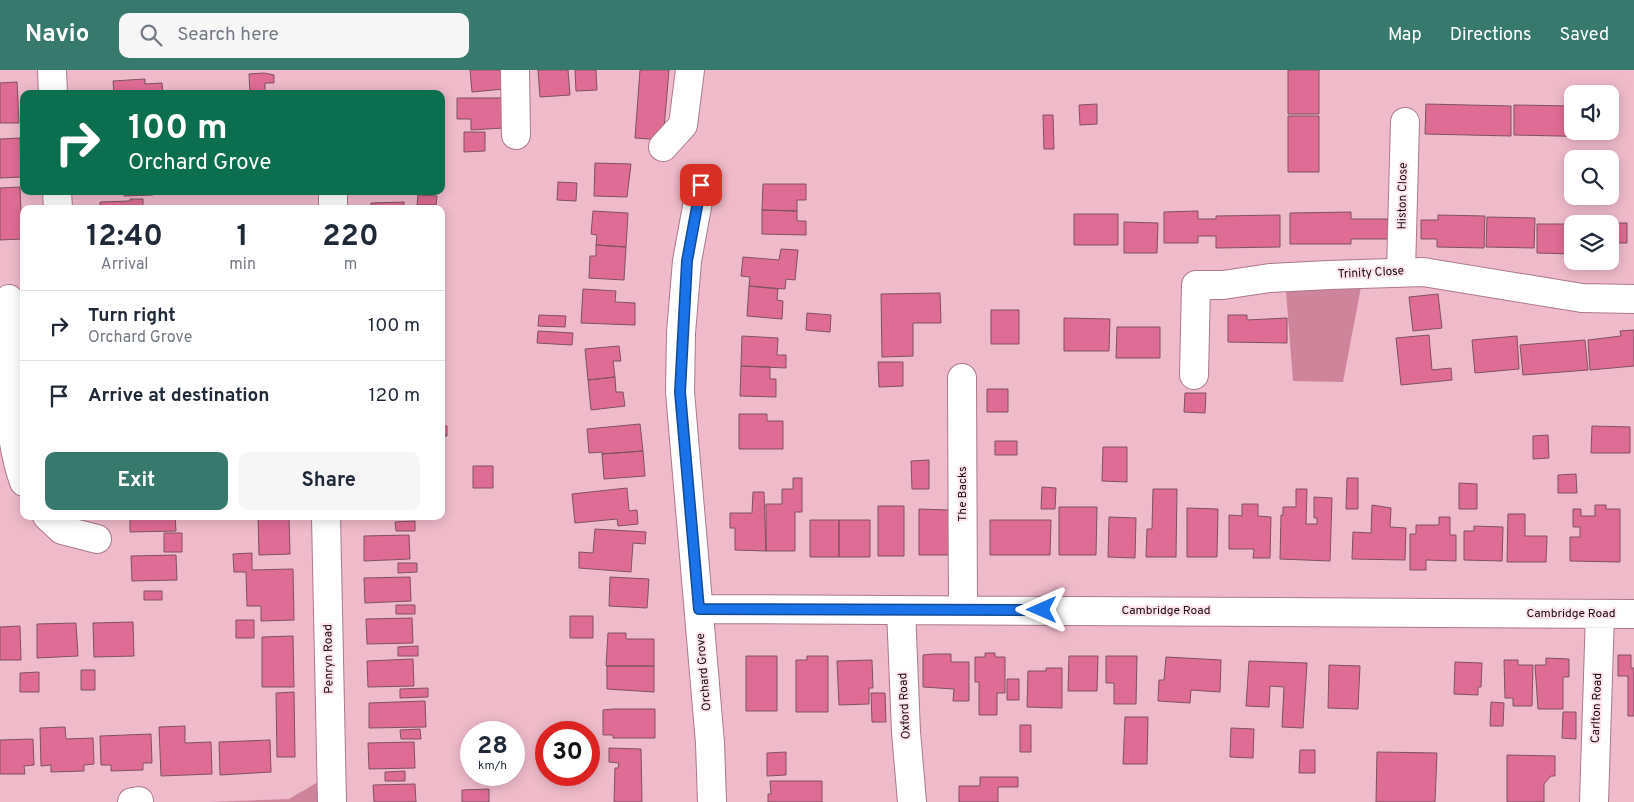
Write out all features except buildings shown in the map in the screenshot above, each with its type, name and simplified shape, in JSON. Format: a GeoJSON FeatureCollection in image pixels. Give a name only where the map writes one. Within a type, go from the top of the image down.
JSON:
{"type":"FeatureCollection","features":[{"type":"Feature","properties":{"kind":"street"},"geometry":{"type":"LineString","coordinates":[[52,70],[53,90]]}},
{"type":"Feature","properties":{"kind":"street"},"geometry":{"type":"LineString","coordinates":[[515,70],[516,135]]}},
{"type":"Feature","properties":{"kind":"street"},"geometry":{"type":"LineString","coordinates":[[663,147],[683,126],[690,70]]}},
{"type":"Feature","properties":{"kind":"street","name":"Histon Close"},"geometry":{"type":"LineString","coordinates":[[1401,271],[1405,122]]}},
{"type":"Feature","properties":{"kind":"street","name":"Orchard Grove"},"geometry":{"type":"LineString","coordinates":[[701,185],[687,261],[680,392],[699,609],[712,802]]}},
{"type":"Feature","properties":{"kind":"street","name":"Trinity Close"},"geometry":{"type":"LineString","coordinates":[[1194,375],[1196,284],[1223,284],[1270,278],[1401,271],[1440,274],[1582,298],[1634,299]]}},
{"type":"Feature","properties":{"kind":"street"},"geometry":{"type":"LineString","coordinates":[[11,299],[12,433],[20,466]]}},
{"type":"Feature","properties":{"kind":"street","name":"The Backs"},"geometry":{"type":"LineString","coordinates":[[962,378],[963,610]]}},
{"type":"Feature","properties":{"kind":"street"},"geometry":{"type":"LineString","coordinates":[[51,520],[62,530],[97,539]]}},
{"type":"Feature","properties":{"kind":"street","name":"Penryn Road"},"geometry":{"type":"LineString","coordinates":[[326,520],[332,802]]}},
{"type":"Feature","properties":{"kind":"street","name":"Cambridge Road"},"geometry":{"type":"LineString","coordinates":[[699,609],[1634,614]]}},
{"type":"Feature","properties":{"kind":"street","name":"Oxford Road"},"geometry":{"type":"LineString","coordinates":[[900,610],[906,732],[912,802]]}},
{"type":"Feature","properties":{"kind":"street","name":"Carlton Road"},"geometry":{"type":"LineString","coordinates":[[1594,802],[1600,614]]}},
{"type":"Feature","properties":{"kind":"shaded area"},"geometry":{"type":"Polygon","coordinates":[[[1361,287],[1343,382],[1293,381],[1286,291],[1361,287]]]}},
{"type":"Feature","properties":{"kind":"shaded area"},"geometry":{"type":"Polygon","coordinates":[[[323,779],[324,802],[210,802],[289,799],[323,779]]]}},
{"type":"Feature","properties":{"kind":"route"},"geometry":{"type":"LineString","coordinates":[[701,185],[687,261],[681,333],[680,392],[682,442],[699,609],[1042,610]]}}]}
